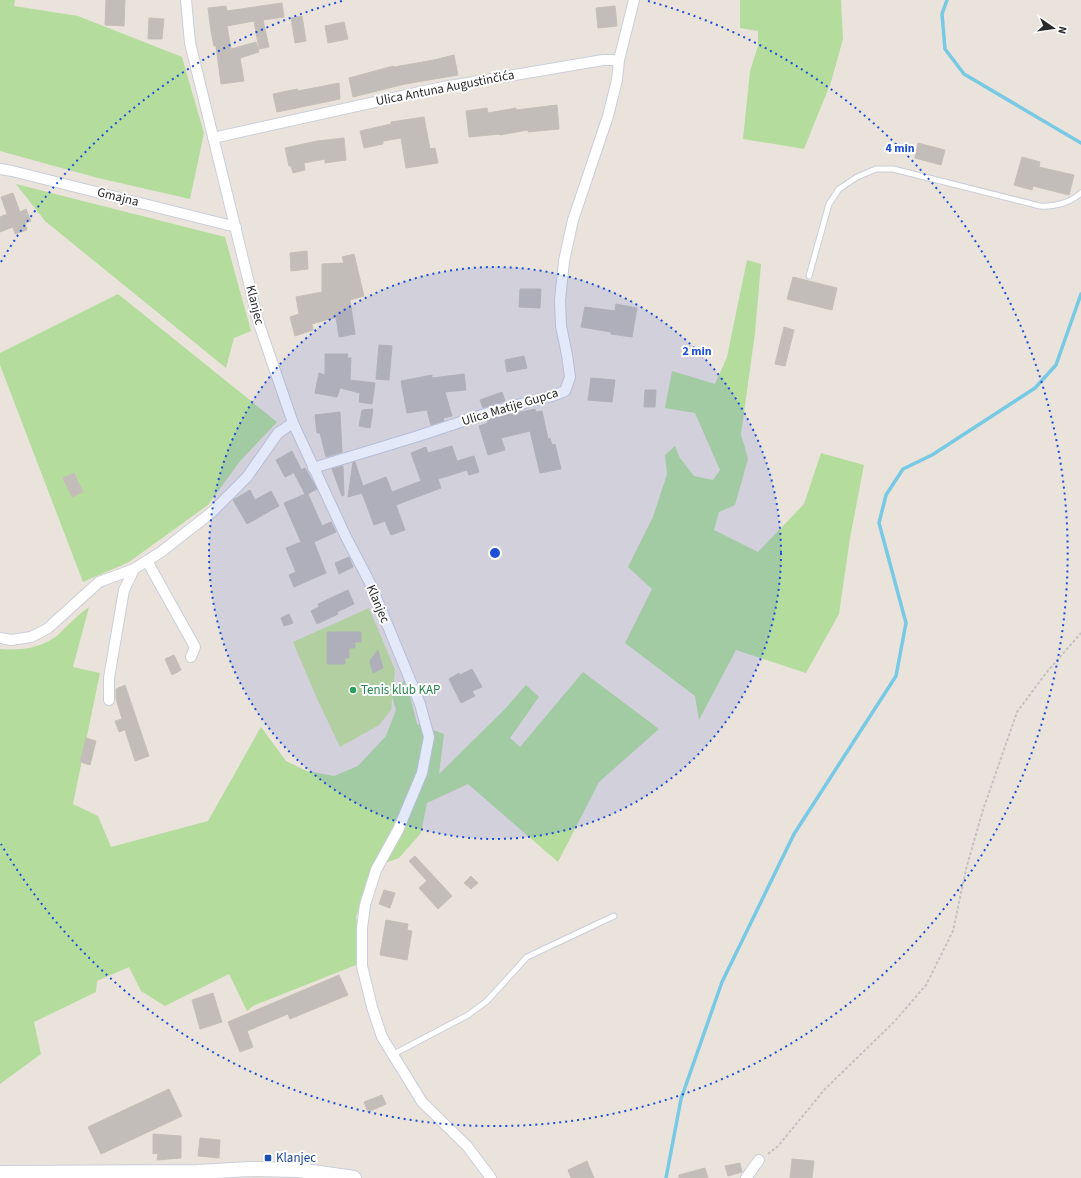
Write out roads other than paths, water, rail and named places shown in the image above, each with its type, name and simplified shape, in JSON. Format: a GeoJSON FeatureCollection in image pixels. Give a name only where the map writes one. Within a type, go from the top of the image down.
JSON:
{"type":"FeatureCollection","features":[{"type":"Feature","properties":{"kind":"main road"},"geometry":{"type":"LineString","coordinates":[[0,1173],[198,1172],[250,1169],[298,1170],[354,1178]]}},
{"type":"Feature","properties":{"kind":"street","name":"Klanjec"},"geometry":{"type":"LineString","coordinates":[[186,0],[190,43],[259,324],[293,423],[346,537],[371,585],[420,704],[429,737],[422,773],[398,830],[376,870],[365,905],[362,928],[362,966],[372,1007],[382,1037],[422,1102],[467,1146],[491,1178]]}},
{"type":"Feature","properties":{"kind":"street"},"geometry":{"type":"LineString","coordinates":[[619,60],[634,0]]}},
{"type":"Feature","properties":{"kind":"street","name":"Ulica Antuna Augustinčića"},"geometry":{"type":"LineString","coordinates":[[213,138],[438,88],[603,60],[619,60]]}},
{"type":"Feature","properties":{"kind":"street","name":"Ulica Matije Gupca"},"geometry":{"type":"LineString","coordinates":[[313,468],[494,411],[552,396],[565,391],[570,377],[561,326],[560,300],[564,261],[573,220],[608,116],[617,80],[619,60]]}},
{"type":"Feature","properties":{"kind":"street","name":"Gmajna"},"geometry":{"type":"LineString","coordinates":[[0,169],[236,227]]}},
{"type":"Feature","properties":{"kind":"street"},"geometry":{"type":"LineString","coordinates":[[0,638],[10,640],[31,637],[47,629],[99,582],[134,569],[161,552],[212,512],[247,477],[278,433],[293,423]]}},
{"type":"Feature","properties":{"kind":"street"},"geometry":{"type":"LineString","coordinates":[[147,561],[195,647],[191,657]]}},
{"type":"Feature","properties":{"kind":"street"},"geometry":{"type":"LineString","coordinates":[[109,700],[109,678],[124,590],[134,569]]}},
{"type":"Feature","properties":{"kind":"street"},"geometry":{"type":"LineString","coordinates":[[746,1178],[759,1160]]}},
{"type":"Feature","properties":{"kind":"lane"},"geometry":{"type":"LineString","coordinates":[[809,276],[828,204],[839,189],[857,177],[876,169],[893,169],[1048,207],[1062,204],[1081,193]]}},
{"type":"Feature","properties":{"kind":"lane"},"geometry":{"type":"LineString","coordinates":[[392,1055],[468,1015],[487,1001],[527,957],[614,916]]}},
{"type":"Feature","properties":{"kind":"waterway"},"geometry":{"type":"LineString","coordinates":[[947,0],[942,14],[945,49],[964,74],[1081,143]]}},
{"type":"Feature","properties":{"kind":"waterway"},"geometry":{"type":"LineString","coordinates":[[666,1178],[681,1099],[722,982],[794,834],[896,676],[906,623],[879,523],[886,495],[903,469],[932,455],[1035,388],[1056,365],[1081,294]]}},
{"type":"Feature","properties":{"kind":"place","name":"Tenis klub KAP"},"geometry":{"type":"Point","coordinates":[353,690]}},
{"type":"Feature","properties":{"kind":"place","name":"Klanjec"},"geometry":{"type":"Point","coordinates":[268,1158]}}]}
